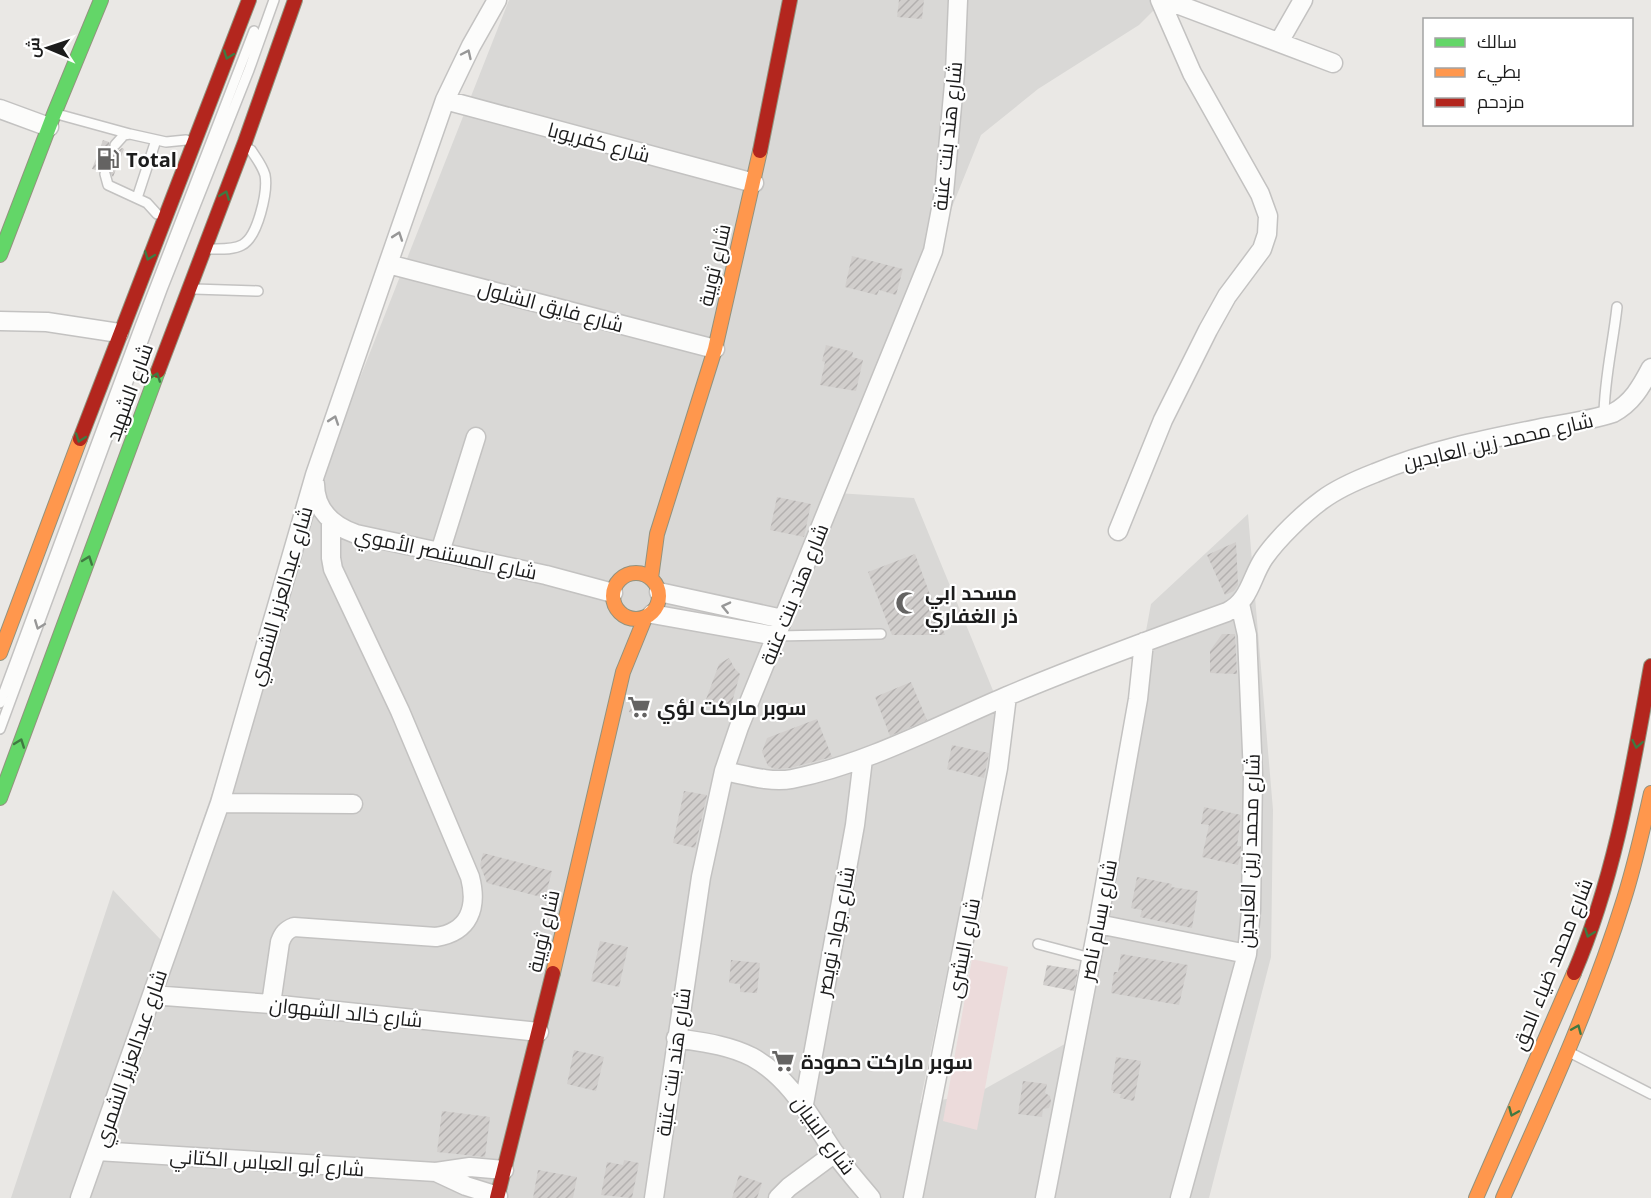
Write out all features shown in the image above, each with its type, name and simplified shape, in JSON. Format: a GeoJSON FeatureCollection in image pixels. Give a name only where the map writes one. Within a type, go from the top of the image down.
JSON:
{"type":"FeatureCollection","features":[{"type":"Feature","properties":{"kind":"main road"},"geometry":{"type":"LineString","coordinates":[[0,255],[51,120],[101,0]]}},
{"type":"Feature","properties":{"kind":"main road","name":"شارع الشهيد"},"geometry":{"type":"LineString","coordinates":[[0,653],[119,333],[249,0]]}},
{"type":"Feature","properties":{"kind":"main road","name":"شارع الشهيد"},"geometry":{"type":"LineString","coordinates":[[0,798],[245,142],[295,0]]}},
{"type":"Feature","properties":{"kind":"main road","name":"شارع ثويبة"},"geometry":{"type":"LineString","coordinates":[[655,585],[657,534],[715,349],[754,183],[790,0]]}},
{"type":"Feature","properties":{"kind":"main road","name":"شارع ثويبة"},"geometry":{"type":"LineString","coordinates":[[628,574],[657,534]]}},
{"type":"Feature","properties":{"kind":"main road"},"geometry":{"type":"LineString","coordinates":[[628,574],[644,574],[655,585],[657,608],[648,616],[622,626],[613,601],[613,593],[621,579],[628,574]]}},
{"type":"Feature","properties":{"kind":"main road","name":"شارع ثويبة"},"geometry":{"type":"LineString","coordinates":[[498,1197],[623,672],[648,616]]}},
{"type":"Feature","properties":{"kind":"main road","name":"شارع ثويبة"},"geometry":{"type":"LineString","coordinates":[[622,626],[623,672]]}},
{"type":"Feature","properties":{"kind":"main road","name":"شارع محمد ضياء الحق"},"geometry":{"type":"LineString","coordinates":[[1476,1198],[1576,967],[1603,893],[1624,816],[1651,666]]}},
{"type":"Feature","properties":{"kind":"main road"},"geometry":{"type":"LineString","coordinates":[[1503,1198],[1599,976],[1636,861],[1651,793]]}},
{"type":"Feature","properties":{"kind":"street","name":"شارع عبدالعزيز الشمري"},"geometry":{"type":"LineString","coordinates":[[81,1198],[220,803],[315,476],[388,264],[446,100],[471,46],[497,0]]}},
{"type":"Feature","properties":{"kind":"street","name":"شارع هند بنت عتبة"},"geometry":{"type":"LineString","coordinates":[[654,1198],[700,884],[724,771],[739,727],[933,251],[944,193],[955,73],[958,0]]}},
{"type":"Feature","properties":{"kind":"street"},"geometry":{"type":"LineString","coordinates":[[1118,531],[1163,420],[1183,380],[1227,296],[1262,249],[1267,234],[1268,216],[1260,194],[1192,73],[1160,0]]}},
{"type":"Feature","properties":{"kind":"street"},"geometry":{"type":"LineString","coordinates":[[1166,0],[1333,63]]}},
{"type":"Feature","properties":{"kind":"street"},"geometry":{"type":"LineString","coordinates":[[1279,42],[1303,0]]}},
{"type":"Feature","properties":{"kind":"street","name":"شارع كفريوبا"},"geometry":{"type":"LineString","coordinates":[[446,100],[754,183]]}},
{"type":"Feature","properties":{"kind":"street"},"geometry":{"type":"LineString","coordinates":[[0,109],[51,120]]}},
{"type":"Feature","properties":{"kind":"street","name":"شارع فايق الشلول"},"geometry":{"type":"LineString","coordinates":[[388,264],[715,349]]}},
{"type":"Feature","properties":{"kind":"street"},"geometry":{"type":"LineString","coordinates":[[0,321],[47,322],[119,333]]}},
{"type":"Feature","properties":{"kind":"street","name":"شارع محمد زين العابدين"},"geometry":{"type":"LineString","coordinates":[[1180,1198],[1247,954],[1251,910],[1253,775],[1247,635],[1240,604],[1248,593],[1259,567],[1270,551],[1303,516],[1323,499],[1347,485],[1398,463],[1446,449],[1604,416],[1629,403],[1651,368]]}},
{"type":"Feature","properties":{"kind":"street"},"geometry":{"type":"LineString","coordinates":[[440,552],[476,437]]}},
{"type":"Feature","properties":{"kind":"street","name":"شارع المستنصر الأموي"},"geometry":{"type":"LineString","coordinates":[[315,476],[315,492],[321,508],[331,522],[343,530],[546,574],[613,593]]}},
{"type":"Feature","properties":{"kind":"street"},"geometry":{"type":"LineString","coordinates":[[271,1004],[280,942],[288,929],[294,927],[445,936],[461,928],[470,915],[473,899],[473,889],[466,867],[400,711],[333,569],[330,549],[331,522]]}},
{"type":"Feature","properties":{"kind":"street"},"geometry":{"type":"LineString","coordinates":[[655,585],[783,619]]}},
{"type":"Feature","properties":{"kind":"street"},"geometry":{"type":"LineString","coordinates":[[724,771],[762,778],[791,779],[863,759],[1007,696],[1227,612],[1240,604]]}},
{"type":"Feature","properties":{"kind":"street"},"geometry":{"type":"LineString","coordinates":[[648,616],[776,636]]}},
{"type":"Feature","properties":{"kind":"street","name":"شارع بسام ناصر"},"geometry":{"type":"LineString","coordinates":[[1045,1198],[1098,924],[1138,699],[1144,642]]}},
{"type":"Feature","properties":{"kind":"street","name":"شارع البشرى"},"geometry":{"type":"LineString","coordinates":[[913,1198],[998,768],[1007,696]]}},
{"type":"Feature","properties":{"kind":"street","name":"شارع جواد نويصر"},"geometry":{"type":"LineString","coordinates":[[804,1104],[855,825],[863,759]]}},
{"type":"Feature","properties":{"kind":"street"},"geometry":{"type":"LineString","coordinates":[[220,803],[353,804]]}},
{"type":"Feature","properties":{"kind":"street"},"geometry":{"type":"LineString","coordinates":[[1098,924],[1247,954]]}},
{"type":"Feature","properties":{"kind":"street","name":"شارع خالد الشهوان"},"geometry":{"type":"LineString","coordinates":[[152,995],[271,1004],[539,1032]]}},
{"type":"Feature","properties":{"kind":"street","name":"شارع البنيان"},"geometry":{"type":"LineString","coordinates":[[676,1038],[731,1048],[770,1068],[804,1104],[835,1153],[871,1198]]}},
{"type":"Feature","properties":{"kind":"street","name":"شارع أبو العباس الكتاني"},"geometry":{"type":"LineString","coordinates":[[97,1151],[436,1172],[470,1167],[504,1170]]}},
{"type":"Feature","properties":{"kind":"street"},"geometry":{"type":"LineString","coordinates":[[778,1198],[789,1187],[835,1153]]}},
{"type":"Feature","properties":{"kind":"street","name":"شارع أبو العباس الكتاني"},"geometry":{"type":"LineString","coordinates":[[436,1172],[498,1197]]}},
{"type":"Feature","properties":{"kind":"lane"},"geometry":{"type":"LineString","coordinates":[[0,702],[140,326],[243,63],[265,0]]}},
{"type":"Feature","properties":{"kind":"lane"},"geometry":{"type":"LineString","coordinates":[[0,729],[163,287],[249,70],[274,0]]}},
{"type":"Feature","properties":{"kind":"lane"},"geometry":{"type":"LineString","coordinates":[[51,120],[166,142],[194,139]]}},
{"type":"Feature","properties":{"kind":"lane"},"geometry":{"type":"LineString","coordinates":[[115,145],[124,135],[130,134]]}},
{"type":"Feature","properties":{"kind":"lane"},"geometry":{"type":"LineString","coordinates":[[137,198],[156,140]]}},
{"type":"Feature","properties":{"kind":"lane"},"geometry":{"type":"LineString","coordinates":[[204,249],[238,247],[245,244],[254,232],[265,194],[265,179],[261,165],[245,142]]}},
{"type":"Feature","properties":{"kind":"lane"},"geometry":{"type":"LineString","coordinates":[[105,174],[108,185],[137,198],[152,208],[163,220]]}},
{"type":"Feature","properties":{"kind":"lane"},"geometry":{"type":"LineString","coordinates":[[189,289],[258,291]]}},
{"type":"Feature","properties":{"kind":"lane"},"geometry":{"type":"LineString","coordinates":[[1604,416],[1605,386],[1617,307]]}},
{"type":"Feature","properties":{"kind":"lane"},"geometry":{"type":"LineString","coordinates":[[776,636],[881,634]]}},
{"type":"Feature","properties":{"kind":"lane"},"geometry":{"type":"LineString","coordinates":[[1038,944],[1091,958]]}},
{"type":"Feature","properties":{"kind":"lane"},"geometry":{"type":"LineString","coordinates":[[1567,1051],[1651,1094]]}},
{"type":"Feature","properties":{"kind":"shaded area"},"geometry":{"type":"Polygon","coordinates":[[[509,0],[1164,0],[1139,25],[1038,89],[981,135],[837,493],[914,498],[1001,710],[920,1103],[974,1095],[1070,1041],[1151,604],[1248,514],[1273,810],[1271,957],[1209,1198],[11,1198],[113,890],[161,940],[328,459],[509,0]]]}},
{"type":"Feature","properties":{"kind":"shaded area"},"geometry":{"type":"Polygon","coordinates":[[[972,959],[1008,967],[977,1130],[943,1121],[972,959]]]}},
{"type":"Feature","properties":{"kind":"building"},"geometry":{"type":"Polygon","coordinates":[[[899,0],[924,0],[922,19],[897,17],[899,0]]]}},
{"type":"Feature","properties":{"kind":"building","name":"Total"},"geometry":{"type":"Polygon","coordinates":[[[103,140],[109,142],[109,148],[113,151],[124,149],[113,177],[107,168],[99,171],[92,169],[103,140]]]}},
{"type":"Feature","properties":{"kind":"building"},"geometry":{"type":"Polygon","coordinates":[[[852,256],[903,269],[896,295],[879,290],[877,295],[845,287],[852,256]]]}},
{"type":"Feature","properties":{"kind":"building"},"geometry":{"type":"Polygon","coordinates":[[[826,345],[853,352],[852,357],[863,360],[856,391],[820,385],[826,345]]]}},
{"type":"Feature","properties":{"kind":"building"},"geometry":{"type":"Polygon","coordinates":[[[777,497],[811,504],[804,537],[770,530],[777,497]]]}},
{"type":"Feature","properties":{"kind":"building"},"geometry":{"type":"Polygon","coordinates":[[[1236,542],[1238,585],[1234,591],[1225,595],[1207,555],[1236,542]]]}},
{"type":"Feature","properties":{"kind":"building","name":"مسحد ابي ذر الغفاري"},"geometry":{"type":"Polygon","coordinates":[[[915,554],[945,635],[892,635],[868,572],[915,554]]]}},
{"type":"Feature","properties":{"kind":"building"},"geometry":{"type":"Polygon","coordinates":[[[1222,634],[1235,634],[1237,674],[1210,673],[1210,651],[1222,634]]]}},
{"type":"Feature","properties":{"kind":"building"},"geometry":{"type":"Polygon","coordinates":[[[729,658],[740,674],[729,713],[704,705],[719,664],[729,658]]]}},
{"type":"Feature","properties":{"kind":"building"},"geometry":{"type":"Polygon","coordinates":[[[911,682],[927,720],[890,736],[875,697],[911,682]]]}},
{"type":"Feature","properties":{"kind":"building","name":"سوبر ماركت لؤي"},"geometry":{"type":"Polygon","coordinates":[[[633,697],[650,701],[646,717],[629,712],[633,697]]]}},
{"type":"Feature","properties":{"kind":"building"},"geometry":{"type":"Polygon","coordinates":[[[817,719],[832,757],[790,768],[775,769],[768,766],[762,752],[767,738],[817,719]]]}},
{"type":"Feature","properties":{"kind":"building"},"geometry":{"type":"Polygon","coordinates":[[[952,745],[989,753],[984,778],[947,769],[952,745]]]}},
{"type":"Feature","properties":{"kind":"building"},"geometry":{"type":"Polygon","coordinates":[[[684,791],[707,795],[695,848],[673,843],[684,791]]]}},
{"type":"Feature","properties":{"kind":"building"},"geometry":{"type":"Polygon","coordinates":[[[1204,807],[1241,815],[1237,846],[1241,846],[1241,854],[1238,865],[1202,857],[1209,825],[1201,824],[1204,807]]]}},
{"type":"Feature","properties":{"kind":"building"},"geometry":{"type":"Polygon","coordinates":[[[483,853],[552,871],[545,898],[487,883],[480,865],[483,853]]]}},
{"type":"Feature","properties":{"kind":"building"},"geometry":{"type":"Polygon","coordinates":[[[1137,877],[1172,884],[1171,887],[1198,891],[1192,928],[1140,917],[1142,910],[1131,908],[1137,877]]]}},
{"type":"Feature","properties":{"kind":"building"},"geometry":{"type":"Polygon","coordinates":[[[600,941],[628,947],[619,987],[591,981],[600,941]]]}},
{"type":"Feature","properties":{"kind":"building"},"geometry":{"type":"Polygon","coordinates":[[[1121,954],[1188,965],[1179,1005],[1111,993],[1114,972],[1118,972],[1121,954]]]}},
{"type":"Feature","properties":{"kind":"building"},"geometry":{"type":"Polygon","coordinates":[[[731,960],[760,963],[757,993],[740,992],[740,984],[729,983],[731,960]]]}},
{"type":"Feature","properties":{"kind":"building"},"geometry":{"type":"Polygon","coordinates":[[[1047,965],[1078,970],[1074,991],[1043,985],[1047,965]]]}},
{"type":"Feature","properties":{"kind":"building"},"geometry":{"type":"Polygon","coordinates":[[[574,1050],[604,1057],[596,1091],[567,1084],[574,1050]]]}},
{"type":"Feature","properties":{"kind":"building"},"geometry":{"type":"Polygon","coordinates":[[[1116,1057],[1141,1061],[1134,1101],[1120,1098],[1121,1094],[1113,1093],[1114,1091],[1111,1090],[1116,1057]]]}},
{"type":"Feature","properties":{"kind":"building"},"geometry":{"type":"Polygon","coordinates":[[[1023,1081],[1047,1084],[1045,1093],[1050,1096],[1051,1102],[1049,1108],[1043,1109],[1042,1117],[1018,1114],[1023,1081]]]}},
{"type":"Feature","properties":{"kind":"building"},"geometry":{"type":"Polygon","coordinates":[[[442,1111],[490,1117],[485,1157],[437,1152],[442,1111]]]}},
{"type":"Feature","properties":{"kind":"building"},"geometry":{"type":"Polygon","coordinates":[[[624,1160],[639,1163],[632,1198],[601,1195],[607,1162],[623,1165],[624,1160]]]}},
{"type":"Feature","properties":{"kind":"building"},"geometry":{"type":"Polygon","coordinates":[[[538,1170],[577,1177],[573,1198],[533,1198],[538,1170]]]}},
{"type":"Feature","properties":{"kind":"building"},"geometry":{"type":"Polygon","coordinates":[[[739,1175],[762,1183],[757,1198],[732,1198],[739,1175]]]}},
{"type":"Feature","properties":{"kind":"traffic: fast"},"geometry":{"type":"LineString","coordinates":[[0,255],[101,0]]}},
{"type":"Feature","properties":{"kind":"traffic: fast"},"geometry":{"type":"LineString","coordinates":[[0,798],[158,371]]}},
{"type":"Feature","properties":{"kind":"traffic: slow"},"geometry":{"type":"LineString","coordinates":[[651,578],[657,534],[715,349],[760,151]]}},
{"type":"Feature","properties":{"kind":"traffic: slow"},"geometry":{"type":"LineString","coordinates":[[0,653],[80,439]]}},
{"type":"Feature","properties":{"kind":"traffic: slow"},"geometry":{"type":"LineString","coordinates":[[636,573],[645,574],[653,579],[658,587],[659,596],[658,605],[653,613],[645,618],[636,619],[627,618],[619,613],[614,605],[613,596],[614,587],[619,579],[627,574],[636,573]]}},
{"type":"Feature","properties":{"kind":"traffic: slow"},"geometry":{"type":"LineString","coordinates":[[553,973],[623,672],[645,618]]}},
{"type":"Feature","properties":{"kind":"traffic: slow"},"geometry":{"type":"LineString","coordinates":[[1503,1198],[1598,975],[1628,886],[1651,793]]}},
{"type":"Feature","properties":{"kind":"traffic: slow"},"geometry":{"type":"LineString","coordinates":[[1476,1198],[1574,973]]}},
{"type":"Feature","properties":{"kind":"traffic: jam"},"geometry":{"type":"LineString","coordinates":[[80,439],[249,0]]}},
{"type":"Feature","properties":{"kind":"traffic: jam"},"geometry":{"type":"LineString","coordinates":[[158,371],[245,142],[295,0]]}},
{"type":"Feature","properties":{"kind":"traffic: jam"},"geometry":{"type":"LineString","coordinates":[[760,151],[790,0]]}},
{"type":"Feature","properties":{"kind":"traffic: jam"},"geometry":{"type":"LineString","coordinates":[[1574,973],[1589,936],[1612,860],[1651,666]]}},
{"type":"Feature","properties":{"kind":"traffic: jam"},"geometry":{"type":"LineString","coordinates":[[497,1198],[553,973]]}},
{"type":"Feature","properties":{"kind":"place","name":"Total"},"geometry":{"type":"Point","coordinates":[108,159]}},
{"type":"Feature","properties":{"kind":"place","name":"مسحد ابي ذر الغفاري"},"geometry":{"type":"Point","coordinates":[907,603]}},
{"type":"Feature","properties":{"kind":"place","name":"سوبر ماركت لؤي"},"geometry":{"type":"Point","coordinates":[639,707]}},
{"type":"Feature","properties":{"kind":"place","name":"سوبر ماركت حمودة"},"geometry":{"type":"Point","coordinates":[783,1061]}}]}
